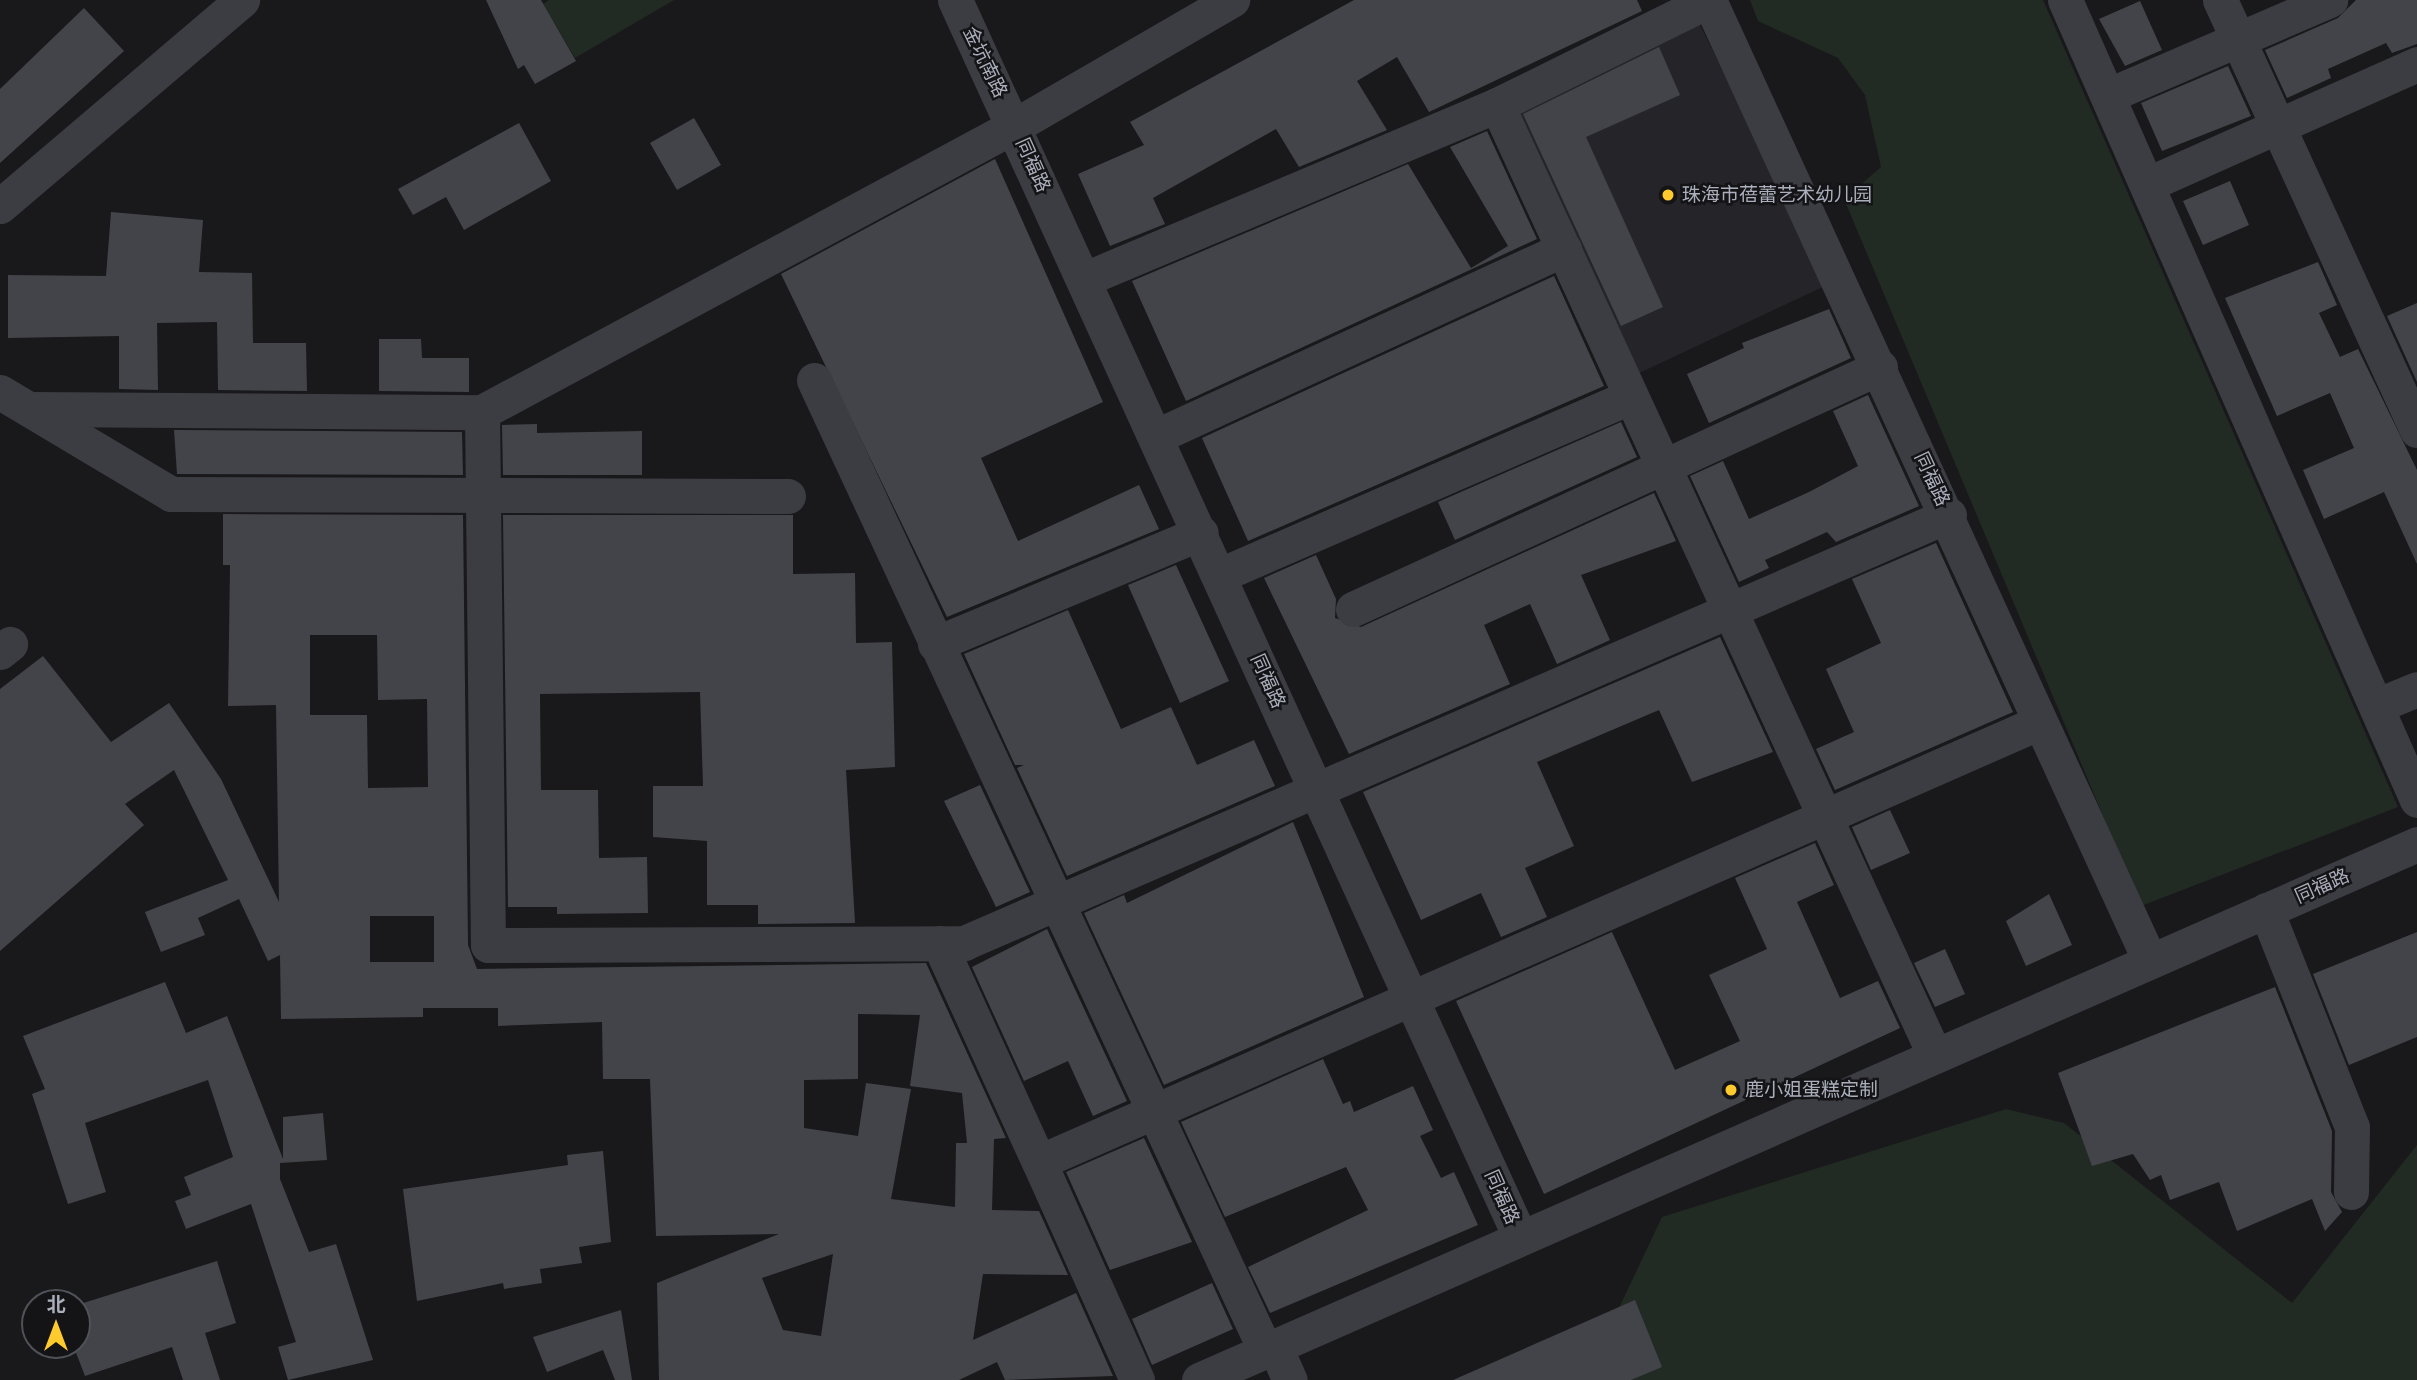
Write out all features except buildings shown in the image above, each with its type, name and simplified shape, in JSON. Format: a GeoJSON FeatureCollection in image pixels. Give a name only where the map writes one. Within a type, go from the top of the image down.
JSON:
{"type":"FeatureCollection","features":[{"type":"Feature","properties":{"kind":"street"},"geometry":{"type":"LineString","coordinates":[[0,206],[242,0]]}},
{"type":"Feature","properties":{"kind":"street","name":"金坑南路"},"geometry":{"type":"LineString","coordinates":[[955,0],[1016,125]]}},
{"type":"Feature","properties":{"kind":"street"},"geometry":{"type":"LineString","coordinates":[[14,401],[482,412],[1016,125],[1232,0]]}},
{"type":"Feature","properties":{"kind":"street"},"geometry":{"type":"LineString","coordinates":[[1085,279],[1497,105],[1709,0]]}},
{"type":"Feature","properties":{"kind":"street","name":"同福路"},"geometry":{"type":"LineString","coordinates":[[1709,0],[1949,515],[2150,961]]}},
{"type":"Feature","properties":{"kind":"street"},"geometry":{"type":"LineString","coordinates":[[2065,0],[2417,800]]}},
{"type":"Feature","properties":{"kind":"street"},"geometry":{"type":"LineString","coordinates":[[2220,0],[2417,430]]}},
{"type":"Feature","properties":{"kind":"street"},"geometry":{"type":"LineString","coordinates":[[2109,95],[2330,0]]}},
{"type":"Feature","properties":{"kind":"street"},"geometry":{"type":"LineString","coordinates":[[2148,184],[2417,64]]}},
{"type":"Feature","properties":{"kind":"street"},"geometry":{"type":"LineString","coordinates":[[1497,105],[1934,1056]]}},
{"type":"Feature","properties":{"kind":"street","name":"同福路"},"geometry":{"type":"LineString","coordinates":[[1016,125],[1520,1237]]}},
{"type":"Feature","properties":{"kind":"street"},"geometry":{"type":"LineString","coordinates":[[1157,436],[1563,249]]}},
{"type":"Feature","properties":{"kind":"street"},"geometry":{"type":"LineString","coordinates":[[1353,609],[1880,367]]}},
{"type":"Feature","properties":{"kind":"street"},"geometry":{"type":"LineString","coordinates":[[814,380],[1153,1112],[1270,1348],[1290,1380]]}},
{"type":"Feature","properties":{"kind":"street"},"geometry":{"type":"LineString","coordinates":[[1220,575],[1631,396]]}},
{"type":"Feature","properties":{"kind":"street"},"geometry":{"type":"LineString","coordinates":[[14,401],[171,494],[788,496]]}},
{"type":"Feature","properties":{"kind":"street"},"geometry":{"type":"LineString","coordinates":[[482,412],[488,945],[964,943],[1949,515]]}},
{"type":"Feature","properties":{"kind":"street"},"geometry":{"type":"LineString","coordinates":[[934,644],[1200,533]]}},
{"type":"Feature","properties":{"kind":"street"},"geometry":{"type":"LineString","coordinates":[[2376,706],[2417,689]]}},
{"type":"Feature","properties":{"kind":"street"},"geometry":{"type":"LineString","coordinates":[[1039,1161],[2040,722]]}},
{"type":"Feature","properties":{"kind":"street","name":"同福路"},"geometry":{"type":"LineString","coordinates":[[1199,1380],[2417,844]]}},
{"type":"Feature","properties":{"kind":"street"},"geometry":{"type":"LineString","coordinates":[[2266,910],[2352,1127],[2351,1192]]}},
{"type":"Feature","properties":{"kind":"street"},"geometry":{"type":"LineString","coordinates":[[939,943],[1136,1380]]}},
{"type":"Feature","properties":{"kind":"shaded area"},"geometry":{"type":"Polygon","coordinates":[[[549,0],[674,0],[575,58],[543,4],[549,0]]]}},
{"type":"Feature","properties":{"kind":"shaded area"},"geometry":{"type":"Polygon","coordinates":[[[1750,0],[2043,0],[2398,807],[2141,906],[1844,199],[1881,167],[1865,95],[1838,58],[1758,21],[1750,0]]]}},
{"type":"Feature","properties":{"kind":"shaded area","name":"珠海市蓓蕾艺术幼儿园"},"geometry":{"type":"Polygon","coordinates":[[[1695,15],[1829,284],[1635,375],[1511,105],[1695,15]]]}},
{"type":"Feature","properties":{"kind":"shaded area"},"geometry":{"type":"Polygon","coordinates":[[[2006,1109],[2064,1123],[2292,1303],[2417,1145],[2417,1380],[1585,1380],[1662,1217],[2006,1109]]]}},
{"type":"Feature","properties":{"kind":"place","name":"珠海市蓓蕾艺术幼儿园"},"geometry":{"type":"Point","coordinates":[1668,195]}},
{"type":"Feature","properties":{"kind":"place","name":"鹿小姐蛋糕定制"},"geometry":{"type":"Point","coordinates":[1731,1090]}}]}
